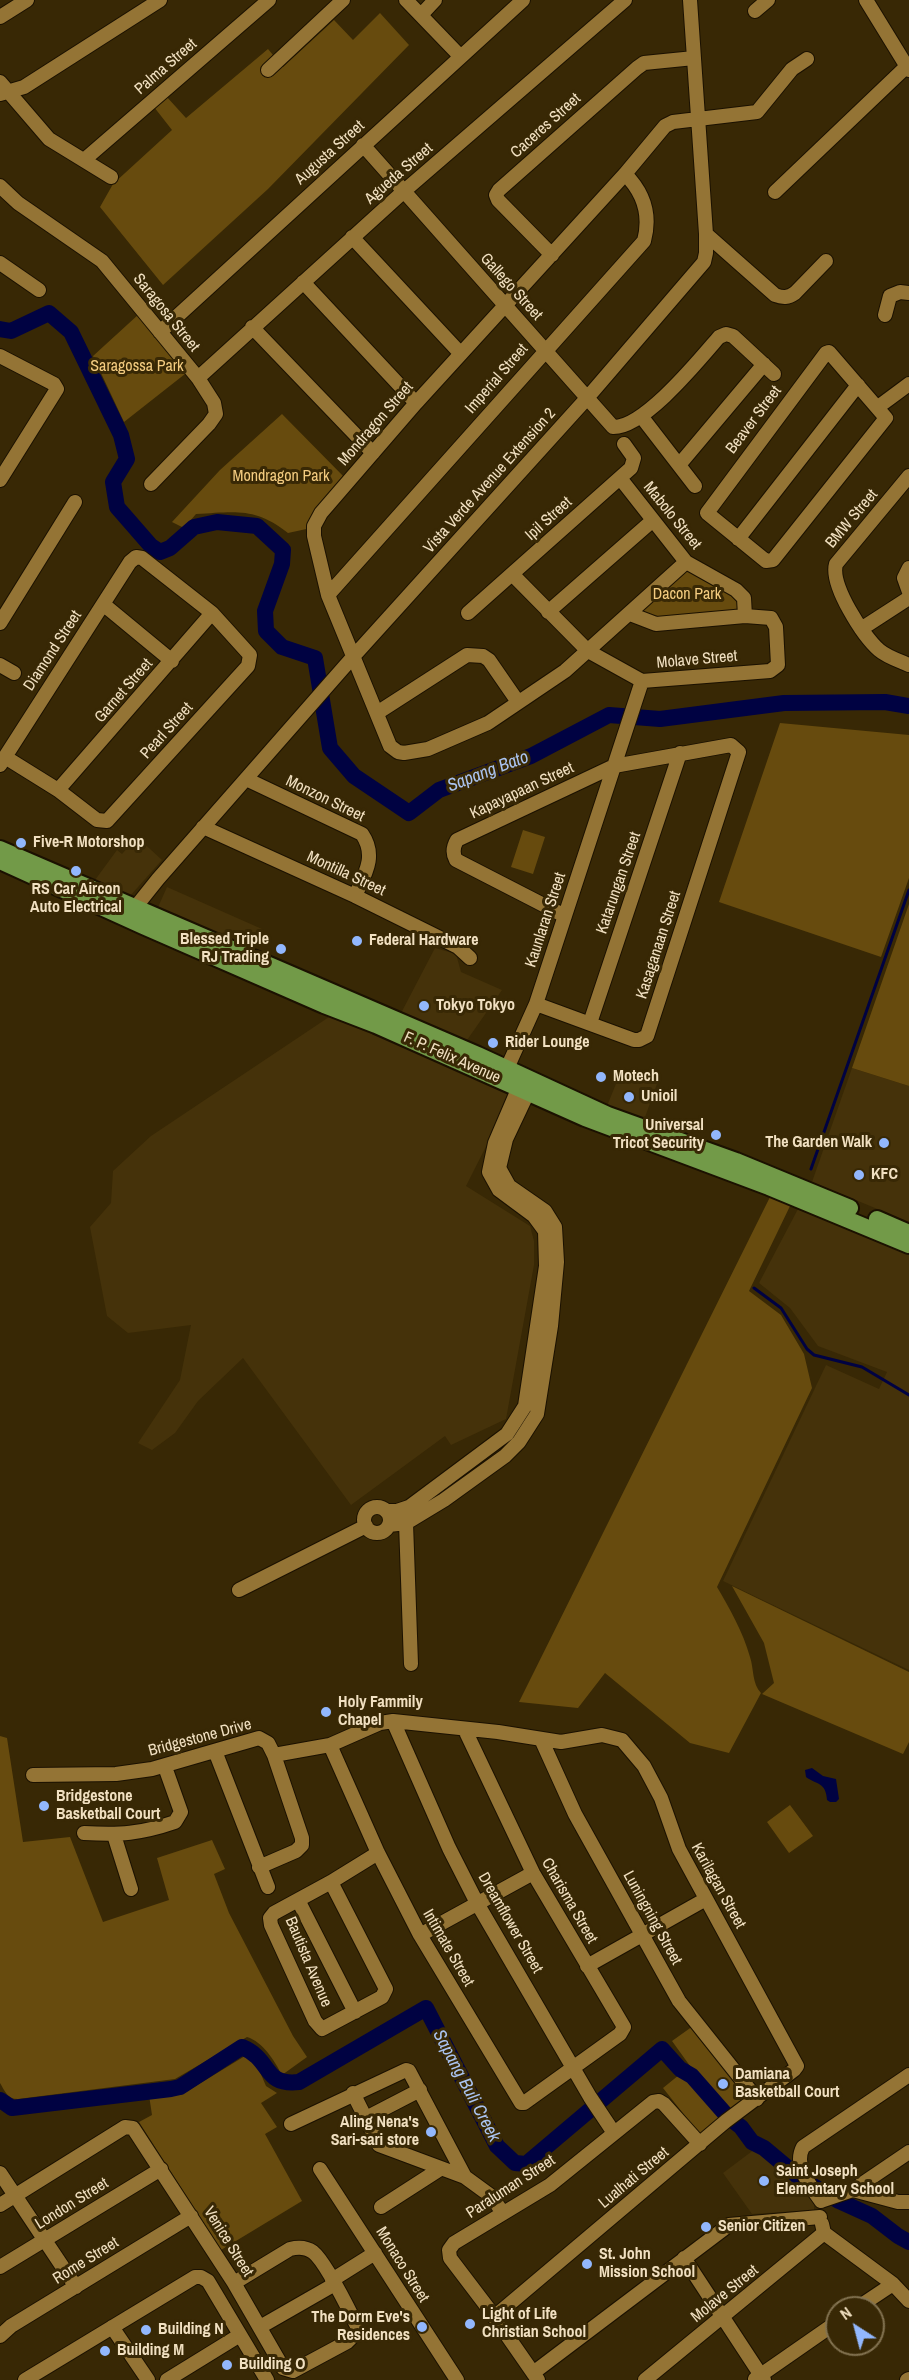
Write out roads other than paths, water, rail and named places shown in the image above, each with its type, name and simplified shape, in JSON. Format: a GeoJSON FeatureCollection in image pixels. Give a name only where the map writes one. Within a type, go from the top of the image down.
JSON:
{"type":"FeatureCollection","features":[{"type":"Feature","properties":{"kind":"main road","name":"F. P. Felix Avenue"},"geometry":{"type":"LineString","coordinates":[[0,849],[60,881],[130,913],[526,1084],[622,1134],[770,1187],[909,1245]]}},
{"type":"Feature","properties":{"kind":"main road","name":"F. P. Felix Avenue"},"geometry":{"type":"LineString","coordinates":[[0,861],[60,881]]}},
{"type":"Feature","properties":{"kind":"main road","name":"F. P. Felix Avenue"},"geometry":{"type":"LineString","coordinates":[[526,1084],[736,1161],[909,1233]]}},
{"type":"Feature","properties":{"kind":"street"},"geometry":{"type":"LineString","coordinates":[[0,17],[27,0]]}},
{"type":"Feature","properties":{"kind":"street"},"geometry":{"type":"LineString","coordinates":[[3,90],[24,87],[160,0]]}},
{"type":"Feature","properties":{"kind":"street","name":"Palma Street"},"geometry":{"type":"LineString","coordinates":[[84,160],[269,0]]}},
{"type":"Feature","properties":{"kind":"street"},"geometry":{"type":"LineString","coordinates":[[268,70],[344,0]]}},
{"type":"Feature","properties":{"kind":"street"},"geometry":{"type":"LineString","coordinates":[[406,0],[460,56]]}},
{"type":"Feature","properties":{"kind":"street"},"geometry":{"type":"LineString","coordinates":[[421,15],[435,0]]}},
{"type":"Feature","properties":{"kind":"street","name":"Augusta Street"},"geometry":{"type":"LineString","coordinates":[[160,332],[523,0]]}},
{"type":"Feature","properties":{"kind":"street","name":"Agueda Street"},"geometry":{"type":"LineString","coordinates":[[198,378],[352,237],[625,0]]}},
{"type":"Feature","properties":{"kind":"street","name":"Vista Verde Avenue Extension 2"},"geometry":{"type":"LineString","coordinates":[[130,913],[352,658],[588,397],[699,268],[706,253],[706,234],[690,0]]}},
{"type":"Feature","properties":{"kind":"street"},"geometry":{"type":"LineString","coordinates":[[755,11],[768,0]]}},
{"type":"Feature","properties":{"kind":"street"},"geometry":{"type":"LineString","coordinates":[[775,192],[907,68],[866,0]]}},
{"type":"Feature","properties":{"kind":"street","name":"Caceres Street"},"geometry":{"type":"LineString","coordinates":[[552,255],[498,200],[496,195],[499,190],[644,63],[694,58]]}},
{"type":"Feature","properties":{"kind":"street","name":"Mondragon Street"},"geometry":{"type":"LineString","coordinates":[[686,562],[565,671],[488,723],[428,749],[404,753],[390,746],[352,658],[328,596],[314,536],[314,526],[321,513],[416,403],[625,174],[665,126],[673,122],[698,118],[757,112],[792,69],[807,59]]}},
{"type":"Feature","properties":{"kind":"street"},"geometry":{"type":"LineString","coordinates":[[3,90],[48,139],[111,177]]}},
{"type":"Feature","properties":{"kind":"street","name":"Gallego Street"},"geometry":{"type":"LineString","coordinates":[[363,145],[613,427],[619,427],[641,416],[672,390],[722,335],[733,336],[774,374]]}},
{"type":"Feature","properties":{"kind":"street","name":"Imperial Street"},"geometry":{"type":"LineString","coordinates":[[328,596],[545,349],[644,241],[648,227],[645,207],[638,187],[625,174]]}},
{"type":"Feature","properties":{"kind":"street","name":"Saragosa Street"},"geometry":{"type":"LineString","coordinates":[[0,186],[36,216],[102,261],[198,378],[214,403],[216,414],[209,424],[151,484]]}},
{"type":"Feature","properties":{"kind":"street"},"geometry":{"type":"LineString","coordinates":[[706,234],[780,297],[795,293],[826,261]]}},
{"type":"Feature","properties":{"kind":"street"},"geometry":{"type":"LineString","coordinates":[[352,237],[461,354]]}},
{"type":"Feature","properties":{"kind":"street"},"geometry":{"type":"LineString","coordinates":[[0,263],[39,290]]}},
{"type":"Feature","properties":{"kind":"street"},"geometry":{"type":"LineString","coordinates":[[303,282],[416,403]]}},
{"type":"Feature","properties":{"kind":"street"},"geometry":{"type":"LineString","coordinates":[[885,315],[890,296],[900,292],[909,293]]}},
{"type":"Feature","properties":{"kind":"street"},"geometry":{"type":"LineString","coordinates":[[252,327],[373,453]]}},
{"type":"Feature","properties":{"kind":"street","name":"Beaver Street"},"geometry":{"type":"LineString","coordinates":[[826,353],[831,353],[878,407],[886,419],[773,560],[766,561],[707,513],[826,353]]}},
{"type":"Feature","properties":{"kind":"street"},"geometry":{"type":"LineString","coordinates":[[0,356],[54,384],[57,389],[0,480]]}},
{"type":"Feature","properties":{"kind":"street"},"geometry":{"type":"LineString","coordinates":[[679,465],[764,363]]}},
{"type":"Feature","properties":{"kind":"street"},"geometry":{"type":"LineString","coordinates":[[878,407],[909,384]]}},
{"type":"Feature","properties":{"kind":"street"},"geometry":{"type":"LineString","coordinates":[[738,539],[858,385]]}},
{"type":"Feature","properties":{"kind":"street"},"geometry":{"type":"LineString","coordinates":[[641,416],[695,486]]}},
{"type":"Feature","properties":{"kind":"street","name":"Ipil Street"},"geometry":{"type":"LineString","coordinates":[[468,613],[620,478],[634,462],[624,444]]}},
{"type":"Feature","properties":{"kind":"street","name":"BMW Street"},"geometry":{"type":"LineString","coordinates":[[909,476],[836,564],[834,570],[838,586],[861,629],[880,651],[909,665]]}},
{"type":"Feature","properties":{"kind":"street","name":"Mabolo Street"},"geometry":{"type":"LineString","coordinates":[[620,478],[686,562],[736,590],[744,598],[745,616]]}},
{"type":"Feature","properties":{"kind":"street"},"geometry":{"type":"LineString","coordinates":[[0,622],[75,502]]}},
{"type":"Feature","properties":{"kind":"street"},"geometry":{"type":"LineString","coordinates":[[548,612],[652,520]]}},
{"type":"Feature","properties":{"kind":"street","name":"Diamond Street"},"geometry":{"type":"LineString","coordinates":[[2,761],[130,562],[136,557],[142,558],[212,613]]}},
{"type":"Feature","properties":{"kind":"street"},"geometry":{"type":"LineString","coordinates":[[909,568],[904,578],[909,592]]}},
{"type":"Feature","properties":{"kind":"street","name":"Molave Street"},"geometry":{"type":"LineString","coordinates":[[512,574],[588,651],[642,681],[770,671],[777,665],[774,621],[771,618],[745,616]]}},
{"type":"Feature","properties":{"kind":"street"},"geometry":{"type":"LineString","coordinates":[[861,629],[909,598]]}},
{"type":"Feature","properties":{"kind":"street"},"geometry":{"type":"LineString","coordinates":[[103,604],[172,661]]}},
{"type":"Feature","properties":{"kind":"street","name":"Pearl Street"},"geometry":{"type":"LineString","coordinates":[[58,790],[97,820],[104,822],[110,820],[248,666],[251,658],[249,652],[212,613]]}},
{"type":"Feature","properties":{"kind":"street","name":"Garnet Street"},"geometry":{"type":"LineString","coordinates":[[58,790],[212,613]]}},
{"type":"Feature","properties":{"kind":"street"},"geometry":{"type":"LineString","coordinates":[[630,614],[656,624],[745,616]]}},
{"type":"Feature","properties":{"kind":"street"},"geometry":{"type":"LineString","coordinates":[[377,713],[467,655],[483,656],[489,660],[518,702]]}},
{"type":"Feature","properties":{"kind":"street"},"geometry":{"type":"LineString","coordinates":[[0,665],[14,673]]}},
{"type":"Feature","properties":{"kind":"street","name":"Kaunlaran Street"},"geometry":{"type":"LineString","coordinates":[[504,1074],[536,1004],[642,681]]}},
{"type":"Feature","properties":{"kind":"street","name":"Kapayapaan Street"},"geometry":{"type":"LineString","coordinates":[[565,916],[456,860],[453,855],[457,840],[614,766],[731,745],[739,752]]}},
{"type":"Feature","properties":{"kind":"street","name":"Kasaganaan Street"},"geometry":{"type":"LineString","coordinates":[[536,1004],[634,1040],[647,1036],[739,752]]}},
{"type":"Feature","properties":{"kind":"street","name":"Katarungan Street"},"geometry":{"type":"LineString","coordinates":[[590,1023],[681,753]]}},
{"type":"Feature","properties":{"kind":"street"},"geometry":{"type":"LineString","coordinates":[[2,761],[58,790]]}},
{"type":"Feature","properties":{"kind":"street","name":"Monzon Street"},"geometry":{"type":"LineString","coordinates":[[246,779],[362,834],[370,849],[370,864],[355,896]]}},
{"type":"Feature","properties":{"kind":"street","name":"Montilla Street"},"geometry":{"type":"LineString","coordinates":[[203,827],[355,896],[458,947],[470,958]]}},
{"type":"Feature","properties":{"kind":"street"},"geometry":{"type":"LineString","coordinates":[[526,1084],[495,1143],[489,1173],[499,1190],[534,1216],[545,1231],[545,1324],[537,1414],[519,1442],[497,1462],[444,1500],[406,1522],[389,1526],[383,1531],[375,1533],[366,1526],[365,1515],[371,1509],[378,1507],[386,1511],[409,1507],[507,1434],[525,1406],[545,1324]]}},
{"type":"Feature","properties":{"kind":"street"},"geometry":{"type":"LineString","coordinates":[[507,1434],[519,1442]]}},
{"type":"Feature","properties":{"kind":"street"},"geometry":{"type":"LineString","coordinates":[[386,1511],[389,1526]]}},
{"type":"Feature","properties":{"kind":"street"},"geometry":{"type":"LineString","coordinates":[[406,1522],[411,1664]]}},
{"type":"Feature","properties":{"kind":"street"},"geometry":{"type":"LineString","coordinates":[[239,1590],[366,1526]]}},
{"type":"Feature","properties":{"kind":"street"},"geometry":{"type":"LineString","coordinates":[[259,1867],[296,1851],[302,1845],[303,1838],[274,1755],[330,1745],[380,1723],[393,1721],[541,1739]]}},
{"type":"Feature","properties":{"kind":"street","name":"Dreamflower Street"},"geometry":{"type":"LineString","coordinates":[[393,1721],[449,1848],[477,1903],[590,2097],[614,2133]]}},
{"type":"Feature","properties":{"kind":"street","name":"Charisma Street"},"geometry":{"type":"LineString","coordinates":[[465,1730],[533,1873],[624,2027],[620,2034],[574,2067]]}},
{"type":"Feature","properties":{"kind":"street","name":"Karilagan Street"},"geometry":{"type":"LineString","coordinates":[[541,1739],[561,1742],[602,1736],[622,1740],[644,1766],[661,1798],[679,1849],[797,2066]]}},
{"type":"Feature","properties":{"kind":"street","name":"Bridgestone Drive"},"geometry":{"type":"LineString","coordinates":[[33,1775],[116,1774],[165,1767],[259,1738],[268,1743],[274,1755]]}},
{"type":"Feature","properties":{"kind":"street","name":"Luningning Street"},"geometry":{"type":"LineString","coordinates":[[541,1739],[575,1814],[679,2001],[757,2098]]}},
{"type":"Feature","properties":{"kind":"street","name":"Intimate Street"},"geometry":{"type":"LineString","coordinates":[[330,1745],[378,1853],[420,1935],[521,2103],[528,2101],[574,2067]]}},
{"type":"Feature","properties":{"kind":"street"},"geometry":{"type":"LineString","coordinates":[[215,1752],[268,1887]]}},
{"type":"Feature","properties":{"kind":"street"},"geometry":{"type":"LineString","coordinates":[[84,1833],[145,1832],[175,1822],[181,1812],[165,1767]]}},
{"type":"Feature","properties":{"kind":"street"},"geometry":{"type":"LineString","coordinates":[[114,1834],[131,1889]]}},
{"type":"Feature","properties":{"kind":"street","name":"Bautista Avenue"},"geometry":{"type":"LineString","coordinates":[[355,2012],[322,2029],[315,2021],[271,1925],[270,1918],[274,1913],[378,1853]]}},
{"type":"Feature","properties":{"kind":"street"},"geometry":{"type":"LineString","coordinates":[[420,1935],[533,1873]]}},
{"type":"Feature","properties":{"kind":"street"},"geometry":{"type":"LineString","coordinates":[[298,1900],[355,2012],[382,1997],[385,1993],[385,1985],[331,1882]]}},
{"type":"Feature","properties":{"kind":"street"},"geometry":{"type":"LineString","coordinates":[[587,1966],[706,1899]]}},
{"type":"Feature","properties":{"kind":"street","name":"Lualhati Street"},"geometry":{"type":"LineString","coordinates":[[494,2317],[731,2118],[797,2066]]}},
{"type":"Feature","properties":{"kind":"street"},"geometry":{"type":"LineString","coordinates":[[291,2124],[402,2070],[409,2071],[465,2177]]}},
{"type":"Feature","properties":{"kind":"street"},"geometry":{"type":"LineString","coordinates":[[827,2198],[809,2183],[799,2162],[799,2154],[803,2147],[909,2075]]}},
{"type":"Feature","properties":{"kind":"street"},"geometry":{"type":"LineString","coordinates":[[366,2118],[420,2090]]}},
{"type":"Feature","properties":{"kind":"street"},"geometry":{"type":"LineString","coordinates":[[353,2093],[379,2145],[465,2177],[490,2196],[503,2213]]}},
{"type":"Feature","properties":{"kind":"street","name":"Paraluman Street"},"geometry":{"type":"LineString","coordinates":[[535,2376],[510,2338],[450,2258],[449,2250],[454,2243],[550,2185],[653,2102],[659,2101],[700,2144]]}},
{"type":"Feature","properties":{"kind":"street","name":"Venice Street"},"geometry":{"type":"LineString","coordinates":[[15,2196],[125,2127],[133,2128],[234,2283],[279,2363],[288,2371],[293,2371],[347,2342],[357,2332],[357,2326],[333,2282]]}},
{"type":"Feature","properties":{"kind":"street"},"geometry":{"type":"LineString","coordinates":[[827,2198],[853,2190],[909,2152]]}},
{"type":"Feature","properties":{"kind":"street","name":"London Street"},"geometry":{"type":"LineString","coordinates":[[0,2267],[160,2169]]}},
{"type":"Feature","properties":{"kind":"street","name":"Monaco Street"},"geometry":{"type":"LineString","coordinates":[[320,2169],[456,2380]]}},
{"type":"Feature","properties":{"kind":"street"},"geometry":{"type":"LineString","coordinates":[[381,2207],[440,2169]]}},
{"type":"Feature","properties":{"kind":"street"},"geometry":{"type":"LineString","coordinates":[[0,2172],[76,2287]]}},
{"type":"Feature","properties":{"kind":"street"},"geometry":{"type":"LineString","coordinates":[[853,2190],[898,2202],[909,2202]]}},
{"type":"Feature","properties":{"kind":"street"},"geometry":{"type":"LineString","coordinates":[[0,2205],[15,2196]]}},
{"type":"Feature","properties":{"kind":"street"},"geometry":{"type":"LineString","coordinates":[[827,2198],[820,2217],[824,2233],[893,2284],[909,2301]]}},
{"type":"Feature","properties":{"kind":"street","name":"Rome Street"},"geometry":{"type":"LineString","coordinates":[[0,2336],[11,2326],[191,2216]]}},
{"type":"Feature","properties":{"kind":"street"},"geometry":{"type":"LineString","coordinates":[[535,2376],[684,2258],[734,2223],[820,2217]]}},
{"type":"Feature","properties":{"kind":"street","name":"Molave Street"},"geometry":{"type":"LineString","coordinates":[[645,2380],[824,2233]]}},
{"type":"Feature","properties":{"kind":"street"},"geometry":{"type":"LineString","coordinates":[[234,2283],[297,2247],[315,2253],[333,2282]]}},
{"type":"Feature","properties":{"kind":"street"},"geometry":{"type":"LineString","coordinates":[[260,2327],[375,2253]]}},
{"type":"Feature","properties":{"kind":"street"},"geometry":{"type":"LineString","coordinates":[[684,2258],[723,2317],[759,2378],[825,2331]]}},
{"type":"Feature","properties":{"kind":"street"},"geometry":{"type":"LineString","coordinates":[[28,2379],[195,2277],[201,2277],[207,2280],[267,2380]]}},
{"type":"Feature","properties":{"kind":"street"},"geometry":{"type":"LineString","coordinates":[[876,2296],[893,2284]]}},
{"type":"Feature","properties":{"kind":"street"},"geometry":{"type":"LineString","coordinates":[[112,2327],[148,2380]]}},
{"type":"Feature","properties":{"kind":"street"},"geometry":{"type":"LineString","coordinates":[[166,2380],[240,2335]]}},
{"type":"Feature","properties":{"kind":"waterway","name":"Sapang Bato"},"geometry":{"type":"LineString","coordinates":[[0,329],[11,331],[49,313],[71,332],[121,435],[127,459],[113,482],[117,507],[151,546],[160,552],[170,548],[194,527],[217,522],[257,526],[283,550],[282,564],[265,611],[266,631],[282,647],[315,658],[330,748],[354,776],[409,813],[439,790],[531,756],[609,715],[660,719],[784,703],[885,702],[909,706]]}},
{"type":"Feature","properties":{"kind":"waterway"},"geometry":{"type":"LineString","coordinates":[[811,1169],[909,890]]}},
{"type":"Feature","properties":{"kind":"waterway"},"geometry":{"type":"LineString","coordinates":[[754,1288],[781,1308],[807,1349],[814,1355],[862,1367],[909,1395]]}},
{"type":"Feature","properties":{"kind":"waterway","name":"Sapang Buli Creek"},"geometry":{"type":"LineString","coordinates":[[0,2100],[12,2108],[171,2089],[180,2087],[242,2047],[252,2052],[279,2080],[299,2082],[426,2008],[497,2146],[515,2163],[526,2164],[662,2049],[680,2069],[692,2076],[728,2117],[741,2127],[752,2142],[764,2148],[801,2179],[839,2201],[872,2216],[909,2242]]}},
{"type":"Feature","properties":{"kind":"place","name":"Five-R Motorshop"},"geometry":{"type":"Point","coordinates":[21,843]}},
{"type":"Feature","properties":{"kind":"place","name":"RS Car Aircon Auto Electrical"},"geometry":{"type":"Point","coordinates":[76,871]}},
{"type":"Feature","properties":{"kind":"place","name":"Federal Hardware"},"geometry":{"type":"Point","coordinates":[357,941]}},
{"type":"Feature","properties":{"kind":"place","name":"Blessed Triple RJ Trading"},"geometry":{"type":"Point","coordinates":[281,949]}},
{"type":"Feature","properties":{"kind":"place","name":"Tokyo Tokyo"},"geometry":{"type":"Point","coordinates":[424,1006]}},
{"type":"Feature","properties":{"kind":"place","name":"Rider Lounge"},"geometry":{"type":"Point","coordinates":[493,1043]}},
{"type":"Feature","properties":{"kind":"place","name":"Motech"},"geometry":{"type":"Point","coordinates":[601,1077]}},
{"type":"Feature","properties":{"kind":"place","name":"Unioil"},"geometry":{"type":"Point","coordinates":[629,1097]}},
{"type":"Feature","properties":{"kind":"place","name":"Universal Tricot Security"},"geometry":{"type":"Point","coordinates":[716,1135]}},
{"type":"Feature","properties":{"kind":"place","name":"The Garden Walk"},"geometry":{"type":"Point","coordinates":[884,1143]}},
{"type":"Feature","properties":{"kind":"place","name":"KFC"},"geometry":{"type":"Point","coordinates":[859,1175]}},
{"type":"Feature","properties":{"kind":"place","name":"Holy Fammily Chapel"},"geometry":{"type":"Point","coordinates":[326,1712]}},
{"type":"Feature","properties":{"kind":"place","name":"Bridgestone Basketball Court"},"geometry":{"type":"Point","coordinates":[44,1806]}},
{"type":"Feature","properties":{"kind":"place","name":"Damiana Basketball Court"},"geometry":{"type":"Point","coordinates":[723,2084]}},
{"type":"Feature","properties":{"kind":"place","name":"Aling Nena's Sari-sari store"},"geometry":{"type":"Point","coordinates":[431,2132]}},
{"type":"Feature","properties":{"kind":"place","name":"Saint Joseph Elementary School"},"geometry":{"type":"Point","coordinates":[764,2181]}},
{"type":"Feature","properties":{"kind":"place","name":"Senior Citizen"},"geometry":{"type":"Point","coordinates":[706,2227]}},
{"type":"Feature","properties":{"kind":"place","name":"St. John Mission School"},"geometry":{"type":"Point","coordinates":[587,2264]}},
{"type":"Feature","properties":{"kind":"place","name":"Light of Life Christian School"},"geometry":{"type":"Point","coordinates":[470,2324]}},
{"type":"Feature","properties":{"kind":"place","name":"The Dorm Eve's Residences"},"geometry":{"type":"Point","coordinates":[422,2327]}},
{"type":"Feature","properties":{"kind":"place","name":"Building N"},"geometry":{"type":"Point","coordinates":[146,2330]}},
{"type":"Feature","properties":{"kind":"place","name":"Building M"},"geometry":{"type":"Point","coordinates":[105,2351]}},
{"type":"Feature","properties":{"kind":"place","name":"Building O"},"geometry":{"type":"Point","coordinates":[227,2365]}},
{"type":"Feature","properties":{"kind":"park label","name":"Saragossa Park"},"geometry":{"type":"Point","coordinates":[137,367]}},
{"type":"Feature","properties":{"kind":"park label","name":"Mondragon Park"},"geometry":{"type":"Point","coordinates":[281,477]}},
{"type":"Feature","properties":{"kind":"park label","name":"Dacon Park"},"geometry":{"type":"Point","coordinates":[687,595]}}]}
